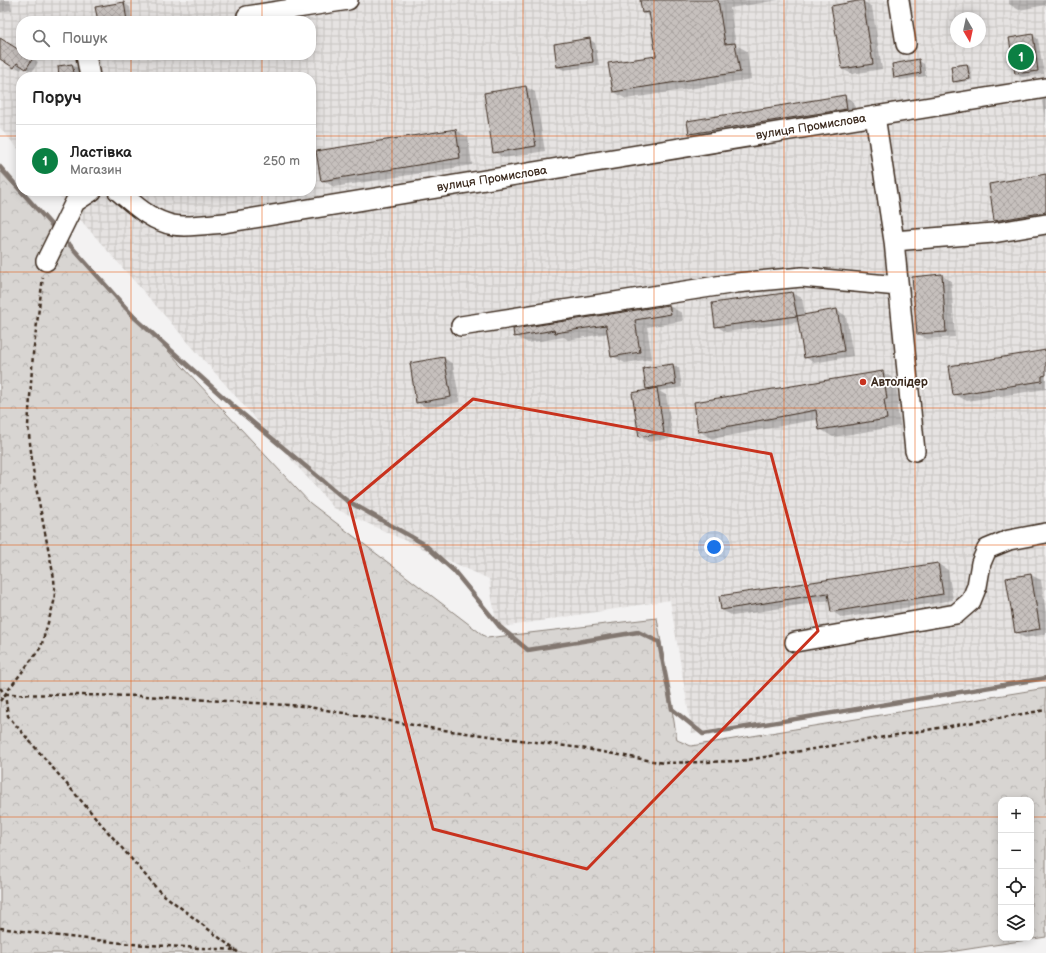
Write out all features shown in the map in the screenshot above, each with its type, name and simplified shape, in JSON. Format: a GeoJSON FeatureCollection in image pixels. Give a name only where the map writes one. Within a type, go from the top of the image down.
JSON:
{"type":"FeatureCollection","features":[{"type":"Feature","properties":{"kind":"street"},"geometry":{"type":"LineString","coordinates":[[246,16],[348,0]]}},
{"type":"Feature","properties":{"kind":"street"},"geometry":{"type":"LineString","coordinates":[[899,0],[906,44]]}},
{"type":"Feature","properties":{"kind":"street"},"geometry":{"type":"LineString","coordinates":[[87,60],[89,72]]}},
{"type":"Feature","properties":{"kind":"street","name":"вулиця Промислова"},"geometry":{"type":"LineString","coordinates":[[124,196],[137,207],[156,219],[174,226],[208,225],[1046,88]]}},
{"type":"Feature","properties":{"kind":"street","name":"вулиця Промислова"},"geometry":{"type":"LineString","coordinates":[[875,116],[894,241],[915,451]]}},
{"type":"Feature","properties":{"kind":"street"},"geometry":{"type":"LineString","coordinates":[[46,261],[75,202],[84,196]]}},
{"type":"Feature","properties":{"kind":"street"},"geometry":{"type":"LineString","coordinates":[[894,241],[993,233],[1046,224]]}},
{"type":"Feature","properties":{"kind":"street"},"geometry":{"type":"LineString","coordinates":[[461,326],[736,283],[802,277],[898,286]]}},
{"type":"Feature","properties":{"kind":"street"},"geometry":{"type":"LineString","coordinates":[[795,642],[956,614],[971,601],[977,586],[981,563],[987,549],[1009,540],[1046,534]]}},
{"type":"Feature","properties":{"kind":"path"},"geometry":{"type":"LineString","coordinates":[[0,701],[41,647],[55,593],[54,578],[30,452],[28,426],[33,354],[46,261]]}},
{"type":"Feature","properties":{"kind":"path"},"geometry":{"type":"LineString","coordinates":[[0,688],[5,694],[8,716],[159,890],[238,953]]}},
{"type":"Feature","properties":{"kind":"path"},"geometry":{"type":"LineString","coordinates":[[5,694],[145,696],[303,706],[436,729],[581,748],[664,763],[741,761],[1046,710]]}},
{"type":"Feature","properties":{"kind":"path"},"geometry":{"type":"LineString","coordinates":[[0,928],[132,944],[235,950]]}},
{"type":"Feature","properties":{"kind":"highlighted area"},"geometry":{"type":"Polygon","coordinates":[[[473,399],[771,454],[818,631],[587,869],[433,829],[349,503],[473,399]]]}},
{"type":"Feature","properties":{"kind":"shaded area"},"geometry":{"type":"Polygon","coordinates":[[[0,0],[1046,0],[1046,675],[692,733],[670,600],[497,628],[489,579],[334,508],[59,196],[316,196],[316,72],[16,72],[16,146],[0,128],[0,0]]]}},
{"type":"Feature","properties":{"kind":"green space"},"geometry":{"type":"Polygon","coordinates":[[[0,171],[16,188],[16,196],[23,196],[310,503],[487,638],[657,618],[677,740],[691,746],[1046,688],[1046,937],[1034,939],[1034,797],[998,797],[998,941],[1020,941],[943,953],[0,953],[0,171]]]}},
{"type":"Feature","properties":{"kind":"building"},"geometry":{"type":"Polygon","coordinates":[[[640,0],[718,0],[725,44],[735,43],[740,72],[613,92],[608,63],[656,56],[649,12],[642,13],[640,0]]]}},
{"type":"Feature","properties":{"kind":"building"},"geometry":{"type":"Polygon","coordinates":[[[863,0],[873,64],[842,69],[831,6],[863,0]]]}},
{"type":"Feature","properties":{"kind":"building"},"geometry":{"type":"Polygon","coordinates":[[[124,2],[126,16],[97,16],[95,7],[124,2]]]}},
{"type":"Feature","properties":{"kind":"building"},"geometry":{"type":"Polygon","coordinates":[[[1033,34],[1038,71],[1015,74],[1009,38],[1033,34]]]}},
{"type":"Feature","properties":{"kind":"building"},"geometry":{"type":"Polygon","coordinates":[[[0,38],[16,48],[16,60],[32,60],[26,69],[17,63],[14,68],[0,59],[0,38]]]}},
{"type":"Feature","properties":{"kind":"building"},"geometry":{"type":"Polygon","coordinates":[[[590,38],[593,62],[557,67],[554,44],[590,38]]]}},
{"type":"Feature","properties":{"kind":"building"},"geometry":{"type":"Polygon","coordinates":[[[919,59],[921,73],[894,78],[892,64],[919,59]]]}},
{"type":"Feature","properties":{"kind":"building"},"geometry":{"type":"Polygon","coordinates":[[[72,64],[74,72],[59,72],[58,66],[72,64]]]}},
{"type":"Feature","properties":{"kind":"building"},"geometry":{"type":"Polygon","coordinates":[[[967,64],[970,79],[953,82],[951,66],[967,64]]]}},
{"type":"Feature","properties":{"kind":"building"},"geometry":{"type":"Polygon","coordinates":[[[526,86],[536,146],[493,153],[484,93],[526,86]]]}},
{"type":"Feature","properties":{"kind":"building"},"geometry":{"type":"Polygon","coordinates":[[[845,95],[847,109],[689,134],[687,121],[845,95]]]}},
{"type":"Feature","properties":{"kind":"building"},"geometry":{"type":"Polygon","coordinates":[[[456,129],[460,158],[321,181],[316,151],[456,129]]]}},
{"type":"Feature","properties":{"kind":"building"},"geometry":{"type":"Polygon","coordinates":[[[1046,174],[1046,212],[994,221],[989,184],[1046,174]]]}},
{"type":"Feature","properties":{"kind":"building"},"geometry":{"type":"Polygon","coordinates":[[[942,274],[946,332],[917,334],[912,277],[942,274]]]}},
{"type":"Feature","properties":{"kind":"building"},"geometry":{"type":"Polygon","coordinates":[[[792,292],[797,316],[715,327],[712,303],[792,292]]]}},
{"type":"Feature","properties":{"kind":"building"},"geometry":{"type":"Polygon","coordinates":[[[669,305],[671,314],[635,320],[640,352],[611,357],[606,325],[555,333],[554,330],[514,337],[513,329],[669,305]]]}},
{"type":"Feature","properties":{"kind":"building"},"geometry":{"type":"Polygon","coordinates":[[[837,309],[844,351],[804,358],[797,316],[837,309]]]}},
{"type":"Feature","properties":{"kind":"building"},"geometry":{"type":"Polygon","coordinates":[[[1046,350],[1046,375],[1042,376],[1042,381],[953,395],[949,366],[1046,350]]]}},
{"type":"Feature","properties":{"kind":"building"},"geometry":{"type":"Polygon","coordinates":[[[444,357],[451,397],[416,403],[410,363],[444,357]]]}},
{"type":"Feature","properties":{"kind":"building"},"geometry":{"type":"Polygon","coordinates":[[[673,364],[676,384],[646,389],[643,368],[673,364]]]}},
{"type":"Feature","properties":{"kind":"building"},"geometry":{"type":"Polygon","coordinates":[[[883,371],[887,399],[884,399],[887,419],[819,430],[816,410],[698,432],[694,402],[883,371]]]}},
{"type":"Feature","properties":{"kind":"building"},"geometry":{"type":"Polygon","coordinates":[[[657,388],[664,433],[639,437],[632,393],[657,388]]]}},
{"type":"Feature","properties":{"kind":"building"},"geometry":{"type":"Polygon","coordinates":[[[938,563],[943,594],[831,612],[828,593],[721,610],[719,596],[938,563]]]}},
{"type":"Feature","properties":{"kind":"building"},"geometry":{"type":"Polygon","coordinates":[[[1031,574],[1040,629],[1015,633],[1006,578],[1031,574]]]}},
{"type":"Feature","properties":{"kind":"waterway"},"geometry":{"type":"LineString","coordinates":[[0,167],[16,185]]}},
{"type":"Feature","properties":{"kind":"waterway"},"geometry":{"type":"LineString","coordinates":[[25,196],[55,229]]}},
{"type":"Feature","properties":{"kind":"waterway"},"geometry":{"type":"LineString","coordinates":[[69,244],[134,317],[232,405],[346,500],[424,544],[454,571],[500,627],[528,650],[638,632],[659,642],[672,709],[703,734],[1046,678]]}},
{"type":"Feature","properties":{"kind":"place","name":"Ластівка"},"geometry":{"type":"Point","coordinates":[1021,57]}},
{"type":"Feature","properties":{"kind":"place","name":"Автолідер"},"geometry":{"type":"Point","coordinates":[863,382]}}]}
